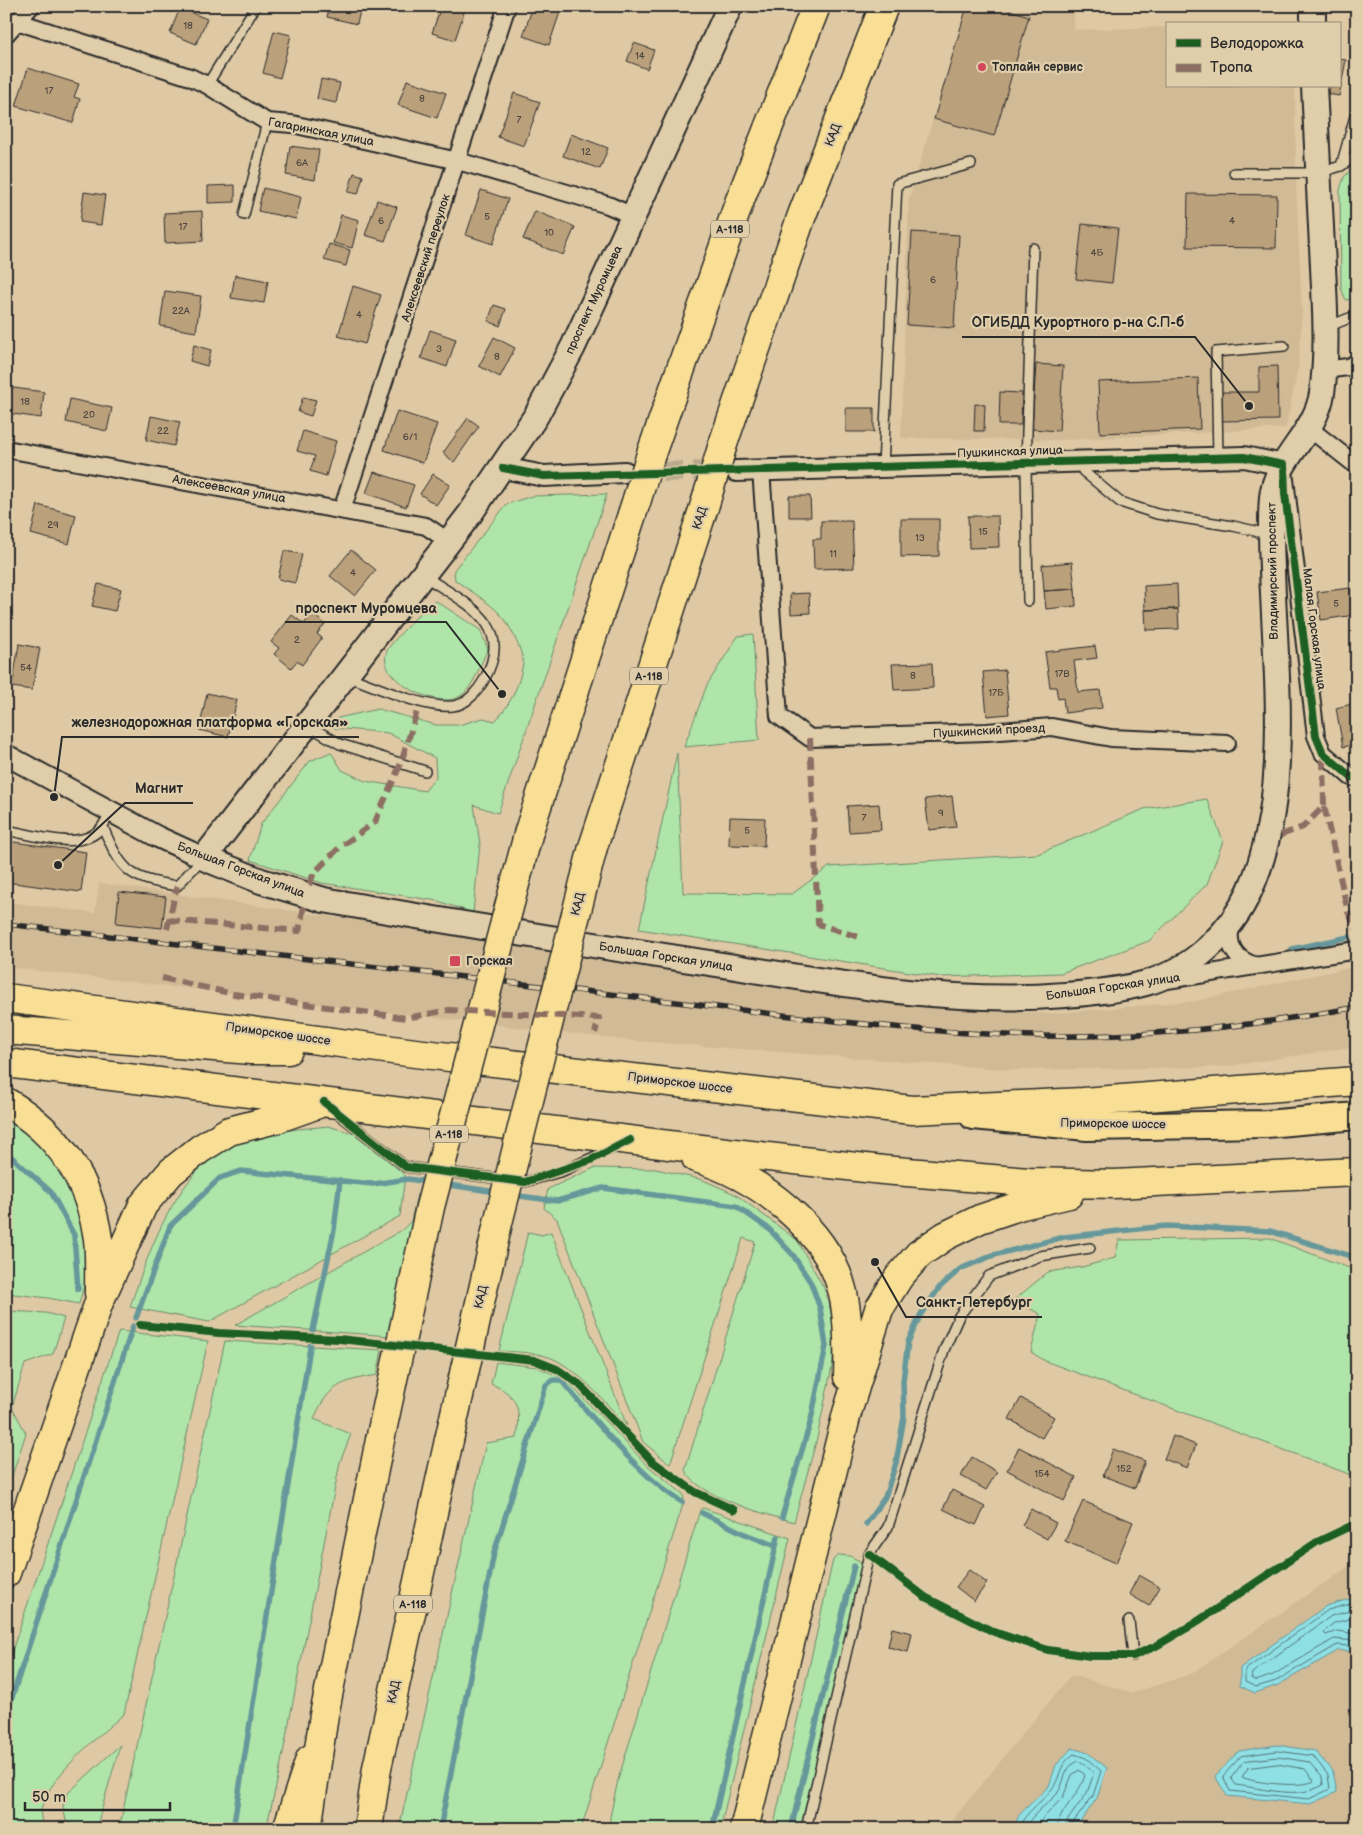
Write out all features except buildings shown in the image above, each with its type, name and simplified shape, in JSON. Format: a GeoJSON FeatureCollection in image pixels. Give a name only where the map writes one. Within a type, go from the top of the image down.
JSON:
{"type":"FeatureCollection","features":[{"type":"Feature","properties":{"kind":"highway","name":"А-118"},"geometry":{"type":"LineString","coordinates":[[307,1829],[324,1715],[430,1207],[529,831],[651,454],[740,200],[816,6]]}},
{"type":"Feature","properties":{"kind":"highway","name":"КАД"},"geometry":{"type":"LineString","coordinates":[[369,1829],[377,1768],[498,1223],[593,847],[723,444],[802,215],[884,6]]}},
{"type":"Feature","properties":{"kind":"highway","name":"Приморское шоссе"},"geometry":{"type":"LineString","coordinates":[[6,998],[415,1053],[912,1110]]}},
{"type":"Feature","properties":{"kind":"highway"},"geometry":{"type":"LineString","coordinates":[[6,1030],[250,1050],[415,1053]]}},
{"type":"Feature","properties":{"kind":"highway"},"geometry":{"type":"LineString","coordinates":[[6,1063],[883,1170],[1029,1182],[1114,1184],[1357,1172]]}},
{"type":"Feature","properties":{"kind":"highway"},"geometry":{"type":"LineString","coordinates":[[912,1110],[1193,1094],[1357,1082]]}},
{"type":"Feature","properties":{"kind":"highway"},"geometry":{"type":"LineString","coordinates":[[6,1102],[31,1116],[45,1129],[78,1173],[85,1190],[98,1240],[99,1302]]}},
{"type":"Feature","properties":{"kind":"highway"},"geometry":{"type":"LineString","coordinates":[[6,1573],[99,1302],[143,1205],[171,1172],[200,1149],[229,1131],[276,1119],[324,1102]]}},
{"type":"Feature","properties":{"kind":"highway"},"geometry":{"type":"LineString","coordinates":[[630,1140],[718,1165],[779,1203],[805,1227],[828,1255],[843,1292],[848,1328],[847,1413]]}},
{"type":"Feature","properties":{"kind":"highway"},"geometry":{"type":"LineString","coordinates":[[744,1829],[847,1413],[879,1309],[899,1277],[919,1254],[945,1236],[980,1219],[1030,1202],[1114,1184]]}},
{"type":"Feature","properties":{"kind":"highway"},"geometry":{"type":"LineString","coordinates":[[287,1829],[324,1715]]}},
{"type":"Feature","properties":{"kind":"main road","name":"проспект Муромцева"},"geometry":{"type":"LineString","coordinates":[[204,858],[423,575],[502,468],[536,416],[573,347],[730,6]]}},
{"type":"Feature","properties":{"kind":"main road"},"geometry":{"type":"LineString","coordinates":[[1312,22],[1313,6]]}},
{"type":"Feature","properties":{"kind":"main road","name":"Владимирский проспект"},"geometry":{"type":"LineString","coordinates":[[1145,983],[1174,972],[1199,955],[1234,918],[1249,894],[1270,834],[1275,802],[1277,735],[1271,535],[1272,494],[1276,479],[1284,465],[1310,428],[1322,396],[1324,370],[1326,327],[1314,88]]}},
{"type":"Feature","properties":{"kind":"main road","name":"Большая Горская улица"},"geometry":{"type":"LineString","coordinates":[[204,858],[262,881],[324,900],[622,950],[851,984],[950,996],[1026,998],[1088,993],[1145,983]]}},
{"type":"Feature","properties":{"kind":"main road","name":"Приморское шоссе"},"geometry":{"type":"LineString","coordinates":[[912,1110],[1087,1126],[1266,1124],[1357,1116]]}},
{"type":"Feature","properties":{"kind":"street"},"geometry":{"type":"LineString","coordinates":[[10,30],[31,6]]}},
{"type":"Feature","properties":{"kind":"street","name":"Алексеевский переулок"},"geometry":{"type":"LineString","coordinates":[[342,510],[458,161],[507,6]]}},
{"type":"Feature","properties":{"kind":"street","name":"Гагаринская улица"},"geometry":{"type":"LineString","coordinates":[[10,30],[190,77],[207,85],[267,122],[292,124],[458,161],[608,205],[633,216]]}},
{"type":"Feature","properties":{"kind":"street"},"geometry":{"type":"LineString","coordinates":[[1324,370],[1348,367],[1357,363]]}},
{"type":"Feature","properties":{"kind":"street"},"geometry":{"type":"LineString","coordinates":[[1310,428],[1357,466]]}},
{"type":"Feature","properties":{"kind":"street","name":"Алексеевская улица"},"geometry":{"type":"LineString","coordinates":[[6,449],[426,526],[448,541]]}},
{"type":"Feature","properties":{"kind":"street","name":"Пушкинская улица"},"geometry":{"type":"LineString","coordinates":[[736,471],[1244,457],[1284,465]]}},
{"type":"Feature","properties":{"kind":"street","name":"Малая Горская улица"},"geometry":{"type":"LineString","coordinates":[[1284,465],[1316,736],[1323,752],[1351,777],[1357,778]]}},
{"type":"Feature","properties":{"kind":"street"},"geometry":{"type":"LineString","coordinates":[[502,468],[544,476],[624,472]]}},
{"type":"Feature","properties":{"kind":"street","name":"Пушкинский проезд"},"geometry":{"type":"LineString","coordinates":[[761,470],[779,716],[810,738],[986,732],[1052,727],[1111,738],[1227,744]]}},
{"type":"Feature","properties":{"kind":"street","name":"Большая Горская улица"},"geometry":{"type":"LineString","coordinates":[[6,755],[106,819],[158,837],[204,858]]}},
{"type":"Feature","properties":{"kind":"street"},"geometry":{"type":"LineString","coordinates":[[1234,918],[1229,936],[1234,953],[1249,964],[1258,966]]}},
{"type":"Feature","properties":{"kind":"street","name":"Большая Горская улица"},"geometry":{"type":"LineString","coordinates":[[1145,983],[1357,950]]}},
{"type":"Feature","properties":{"kind":"lane"},"geometry":{"type":"LineString","coordinates":[[207,85],[256,6]]}},
{"type":"Feature","properties":{"kind":"lane"},"geometry":{"type":"LineString","coordinates":[[1341,166],[1357,109]]}},
{"type":"Feature","properties":{"kind":"lane"},"geometry":{"type":"LineString","coordinates":[[244,215],[267,122]]}},
{"type":"Feature","properties":{"kind":"lane"},"geometry":{"type":"LineString","coordinates":[[1234,173],[1318,173],[1341,166],[1357,155]]}},
{"type":"Feature","properties":{"kind":"lane"},"geometry":{"type":"LineString","coordinates":[[883,466],[897,184],[971,164]]}},
{"type":"Feature","properties":{"kind":"lane"},"geometry":{"type":"LineString","coordinates":[[1028,601],[1026,463],[1033,248]]}},
{"type":"Feature","properties":{"kind":"lane"},"geometry":{"type":"LineString","coordinates":[[1326,327],[1357,315]]}},
{"type":"Feature","properties":{"kind":"lane"},"geometry":{"type":"LineString","coordinates":[[1218,458],[1216,352],[1284,346]]}},
{"type":"Feature","properties":{"kind":"lane"},"geometry":{"type":"LineString","coordinates":[[1080,461],[1083,471],[1120,502],[1157,514],[1233,526],[1271,535]]}},
{"type":"Feature","properties":{"kind":"lane"},"geometry":{"type":"LineString","coordinates":[[346,676],[437,706],[455,706],[471,698],[484,681],[496,645],[490,628],[478,613],[423,575]]}},
{"type":"Feature","properties":{"kind":"lane"},"geometry":{"type":"LineString","coordinates":[[307,725],[340,744],[425,771]]}},
{"type":"Feature","properties":{"kind":"lane"},"geometry":{"type":"LineString","coordinates":[[106,819],[116,858],[129,872],[148,882],[177,886],[204,858]]}},
{"type":"Feature","properties":{"kind":"lane"},"geometry":{"type":"LineString","coordinates":[[11,831],[75,842],[88,838],[106,819]]}},
{"type":"Feature","properties":{"kind":"lane"},"geometry":{"type":"LineString","coordinates":[[324,1102],[406,1167],[525,1182],[591,1160],[630,1140]]}},
{"type":"Feature","properties":{"kind":"lane"},"geometry":{"type":"LineString","coordinates":[[806,1829],[869,1554],[888,1527],[951,1330],[989,1276],[1040,1256],[1090,1248]]}},
{"type":"Feature","properties":{"kind":"lane"},"geometry":{"type":"LineString","coordinates":[[1129,1621],[1134,1656]]}},
{"type":"Feature","properties":{"kind":"shaded area"},"geometry":{"type":"Polygon","coordinates":[[[967,6],[1074,6],[1074,30],[1166,27],[1166,88],[1295,88],[1296,184],[1302,313],[1298,368],[1286,428],[1062,440],[901,438],[909,199],[967,6]]]}},
{"type":"Feature","properties":{"kind":"shaded area"},"geometry":{"type":"Polygon","coordinates":[[[99,883],[944,1005],[1046,1014],[1195,1001],[1357,966],[1357,1046],[1223,1067],[1014,1070],[624,1040],[6,967],[6,902],[95,913],[99,883]]]}},
{"type":"Feature","properties":{"kind":"shaded area"},"geometry":{"type":"Polygon","coordinates":[[[1357,1561],[1357,1829],[945,1829],[1071,1675],[1133,1693],[1191,1674],[1357,1561]]]}},
{"type":"Feature","properties":{"kind":"green space"},"geometry":{"type":"Polygon","coordinates":[[[1357,164],[1357,298],[1346,300],[1341,288],[1340,190],[1344,177],[1357,164]]]}},
{"type":"Feature","properties":{"kind":"green space"},"geometry":{"type":"Polygon","coordinates":[[[607,494],[498,813],[474,805],[480,844],[473,913],[438,901],[322,883],[250,860],[261,824],[310,761],[331,752],[342,770],[365,781],[425,791],[436,777],[435,758],[388,733],[334,728],[338,718],[378,709],[436,725],[459,725],[483,718],[495,721],[514,694],[522,671],[523,659],[515,638],[504,618],[479,596],[455,580],[454,570],[507,504],[532,496],[607,494]]]}},
{"type":"Feature","properties":{"kind":"green space"},"geometry":{"type":"Polygon","coordinates":[[[436,601],[480,630],[488,649],[469,688],[459,697],[449,700],[437,699],[411,689],[390,672],[386,662],[387,651],[394,642],[427,605],[436,601]]]}},
{"type":"Feature","properties":{"kind":"green space"},"geometry":{"type":"Polygon","coordinates":[[[753,634],[759,740],[684,747],[707,685],[738,636],[753,634]]]}},
{"type":"Feature","properties":{"kind":"green space"},"geometry":{"type":"Polygon","coordinates":[[[677,753],[683,893],[792,894],[829,867],[1038,854],[1144,809],[1207,799],[1223,841],[1207,884],[1149,941],[1061,973],[941,977],[639,929],[677,753]]]}},
{"type":"Feature","properties":{"kind":"green space"},"geometry":{"type":"Polygon","coordinates":[[[6,1120],[45,1150],[56,1162],[70,1186],[79,1215],[85,1247],[86,1275],[79,1304],[6,1293],[6,1120]]]}},
{"type":"Feature","properties":{"kind":"green space"},"geometry":{"type":"Polygon","coordinates":[[[328,1126],[359,1135],[405,1175],[400,1216],[209,1322],[130,1307],[158,1233],[186,1185],[203,1165],[224,1149],[257,1135],[328,1126]]]}},
{"type":"Feature","properties":{"kind":"green space"},"geometry":{"type":"Polygon","coordinates":[[[594,1168],[656,1169],[703,1180],[735,1194],[797,1240],[824,1288],[834,1322],[833,1362],[817,1438],[794,1522],[717,1496],[703,1488],[685,1470],[755,1242],[743,1238],[670,1464],[643,1442],[557,1219],[544,1208],[548,1189],[594,1168]]]}},
{"type":"Feature","properties":{"kind":"green space"},"geometry":{"type":"Polygon","coordinates":[[[417,1194],[424,1199],[391,1336],[235,1325],[402,1230],[411,1221],[417,1194]]]}},
{"type":"Feature","properties":{"kind":"green space"},"geometry":{"type":"Polygon","coordinates":[[[528,1232],[542,1235],[551,1232],[627,1426],[585,1382],[556,1360],[536,1354],[499,1351],[528,1232]]]}},
{"type":"Feature","properties":{"kind":"green space"},"geometry":{"type":"Polygon","coordinates":[[[1270,1238],[1357,1271],[1357,1477],[1045,1361],[1031,1352],[1040,1314],[1014,1300],[1048,1272],[1082,1267],[1115,1258],[1119,1240],[1270,1238]]]}},
{"type":"Feature","properties":{"kind":"green space"},"geometry":{"type":"Polygon","coordinates":[[[6,1311],[46,1313],[64,1318],[53,1354],[25,1364],[12,1407],[26,1433],[6,1494],[6,1311]]]}},
{"type":"Feature","properties":{"kind":"green space"},"geometry":{"type":"Polygon","coordinates":[[[119,1331],[208,1341],[124,1714],[72,1761],[59,1776],[42,1805],[41,1819],[45,1829],[6,1829],[6,1669],[119,1331]]]}},
{"type":"Feature","properties":{"kind":"green space"},"geometry":{"type":"Polygon","coordinates":[[[225,1341],[382,1350],[377,1375],[338,1386],[325,1399],[314,1419],[351,1434],[340,1462],[279,1773],[266,1829],[119,1829],[225,1341]]]}},
{"type":"Feature","properties":{"kind":"green space"},"geometry":{"type":"Polygon","coordinates":[[[496,1362],[537,1367],[565,1379],[647,1465],[683,1494],[684,1501],[581,1829],[399,1829],[486,1443],[517,1438],[519,1419],[516,1405],[507,1393],[491,1384],[496,1362]]]}},
{"type":"Feature","properties":{"kind":"green space"},"geometry":{"type":"Polygon","coordinates":[[[703,1508],[790,1538],[720,1829],[610,1829],[610,1817],[618,1780],[700,1510],[703,1508]]]}},
{"type":"Feature","properties":{"kind":"green space"},"geometry":{"type":"Polygon","coordinates":[[[839,1555],[850,1556],[865,1564],[800,1829],[773,1829],[833,1560],[839,1555]]]}},
{"type":"Feature","properties":{"kind":"green space"},"geometry":{"type":"Polygon","coordinates":[[[120,1745],[98,1822],[89,1827],[82,1828],[66,1821],[63,1806],[67,1794],[120,1745]]]}},
{"type":"Feature","properties":{"kind":"water"},"geometry":{"type":"Polygon","coordinates":[[[1357,1597],[1357,1653],[1339,1650],[1278,1685],[1255,1693],[1240,1686],[1240,1668],[1326,1606],[1357,1597]]]}},
{"type":"Feature","properties":{"kind":"water"},"geometry":{"type":"Polygon","coordinates":[[[1277,1745],[1315,1751],[1333,1772],[1337,1792],[1310,1804],[1227,1796],[1215,1776],[1239,1751],[1277,1745]]]}},
{"type":"Feature","properties":{"kind":"water"},"geometry":{"type":"Polygon","coordinates":[[[1072,1748],[1088,1753],[1107,1768],[1097,1798],[1075,1829],[1013,1829],[1019,1815],[1049,1786],[1056,1765],[1072,1748]]]}},
{"type":"Feature","properties":{"kind":"waterway"},"geometry":{"type":"LineString","coordinates":[[1292,949],[1349,937]]}},
{"type":"Feature","properties":{"kind":"waterway"},"geometry":{"type":"LineString","coordinates":[[6,1152],[51,1192],[74,1235],[78,1289]]}},
{"type":"Feature","properties":{"kind":"waterway"},"geometry":{"type":"LineString","coordinates":[[136,1318],[170,1226],[220,1178],[241,1171],[373,1184],[408,1179],[428,1182]]}},
{"type":"Feature","properties":{"kind":"waterway"},"geometry":{"type":"LineString","coordinates":[[312,1335],[334,1230],[340,1180]]}},
{"type":"Feature","properties":{"kind":"waterway"},"geometry":{"type":"LineString","coordinates":[[442,1184],[497,1192]]}},
{"type":"Feature","properties":{"kind":"waterway"},"geometry":{"type":"LineString","coordinates":[[512,1195],[557,1201],[603,1188],[736,1206],[769,1229],[793,1255],[811,1283],[820,1308],[826,1346],[811,1420],[782,1517]]}},
{"type":"Feature","properties":{"kind":"waterway"},"geometry":{"type":"LineString","coordinates":[[866,1524],[885,1497],[896,1463],[904,1417],[903,1381],[908,1342],[921,1314],[939,1288],[960,1269],[994,1255],[1064,1237],[1166,1226],[1270,1231],[1357,1258]]}},
{"type":"Feature","properties":{"kind":"waterway"},"geometry":{"type":"LineString","coordinates":[[6,1716],[133,1326]]}},
{"type":"Feature","properties":{"kind":"waterway"},"geometry":{"type":"LineString","coordinates":[[233,1829],[311,1341]]}},
{"type":"Feature","properties":{"kind":"waterway"},"geometry":{"type":"LineString","coordinates":[[440,1829],[494,1553],[546,1385],[553,1380],[561,1380],[602,1429],[634,1463],[650,1478],[682,1502]]}},
{"type":"Feature","properties":{"kind":"waterway"},"geometry":{"type":"LineString","coordinates":[[702,1513],[745,1534],[776,1546]]}},
{"type":"Feature","properties":{"kind":"waterway"},"geometry":{"type":"LineString","coordinates":[[712,1829],[778,1537]]}},
{"type":"Feature","properties":{"kind":"waterway"},"geometry":{"type":"LineString","coordinates":[[791,1829],[854,1566]]}},
{"type":"Feature","properties":{"kind":"tunnel"},"geometry":{"type":"LineString","coordinates":[[633,472],[727,471]]}},
{"type":"Feature","properties":{"kind":"railway"},"geometry":{"type":"LineString","coordinates":[[6,924],[834,1021],[969,1033],[1066,1036],[1164,1032],[1261,1022],[1357,1007]]}},
{"type":"Feature","properties":{"kind":"marked path"},"geometry":{"type":"LineString","coordinates":[[309,885],[314,873],[340,847],[375,822],[401,763],[417,711]]}},
{"type":"Feature","properties":{"kind":"marked path"},"geometry":{"type":"LineString","coordinates":[[810,738],[818,924],[862,938]]}},
{"type":"Feature","properties":{"kind":"marked path"},"geometry":{"type":"LineString","coordinates":[[1281,835],[1303,827],[1324,806],[1323,753]]}},
{"type":"Feature","properties":{"kind":"marked path"},"geometry":{"type":"LineString","coordinates":[[1324,806],[1348,912],[1357,930]]}},
{"type":"Feature","properties":{"kind":"marked path"},"geometry":{"type":"LineString","coordinates":[[167,929],[177,886]]}},
{"type":"Feature","properties":{"kind":"marked path"},"geometry":{"type":"LineString","coordinates":[[168,920],[299,931],[304,906]]}},
{"type":"Feature","properties":{"kind":"marked path"},"geometry":{"type":"LineString","coordinates":[[162,978],[234,994],[406,1018],[449,1010],[599,1018],[595,1033]]}},
{"type":"Feature","properties":{"kind":"cycle path"},"geometry":{"type":"LineString","coordinates":[[503,468],[544,476],[1244,457],[1284,465],[1285,494],[1316,736],[1323,753],[1351,777],[1357,778]]}},
{"type":"Feature","properties":{"kind":"cycle path"},"geometry":{"type":"LineString","coordinates":[[324,1102],[406,1167],[525,1182],[591,1160],[630,1140]]}},
{"type":"Feature","properties":{"kind":"cycle path"},"geometry":{"type":"LineString","coordinates":[[140,1325],[219,1333],[339,1339],[534,1360],[557,1369],[579,1384],[652,1461],[695,1492],[734,1510]]}},
{"type":"Feature","properties":{"kind":"cycle path"},"geometry":{"type":"LineString","coordinates":[[869,1554],[925,1597],[994,1632],[1048,1650],[1090,1656],[1133,1656],[1156,1646],[1192,1625],[1317,1542],[1357,1523]]}},
{"type":"Feature","properties":{"kind":"place","name":"Топлайн сервис"},"geometry":{"type":"Point","coordinates":[982,67]}},
{"type":"Feature","properties":{"kind":"place","name":"ОГИБДД Курортного р-на С.П-б"},"geometry":{"type":"Point","coordinates":[1249,406]}},
{"type":"Feature","properties":{"kind":"place","name":"проспект Муромцева"},"geometry":{"type":"Point","coordinates":[502,694]}},
{"type":"Feature","properties":{"kind":"place","name":"железнодорожная платформа «Горская»"},"geometry":{"type":"Point","coordinates":[54,797]}},
{"type":"Feature","properties":{"kind":"place","name":"Магнит"},"geometry":{"type":"Point","coordinates":[58,865]}},
{"type":"Feature","properties":{"kind":"place","name":"Горская"},"geometry":{"type":"Point","coordinates":[455,961]}},
{"type":"Feature","properties":{"kind":"place","name":"Санкт-Петербург"},"geometry":{"type":"Point","coordinates":[875,1262]}}]}
